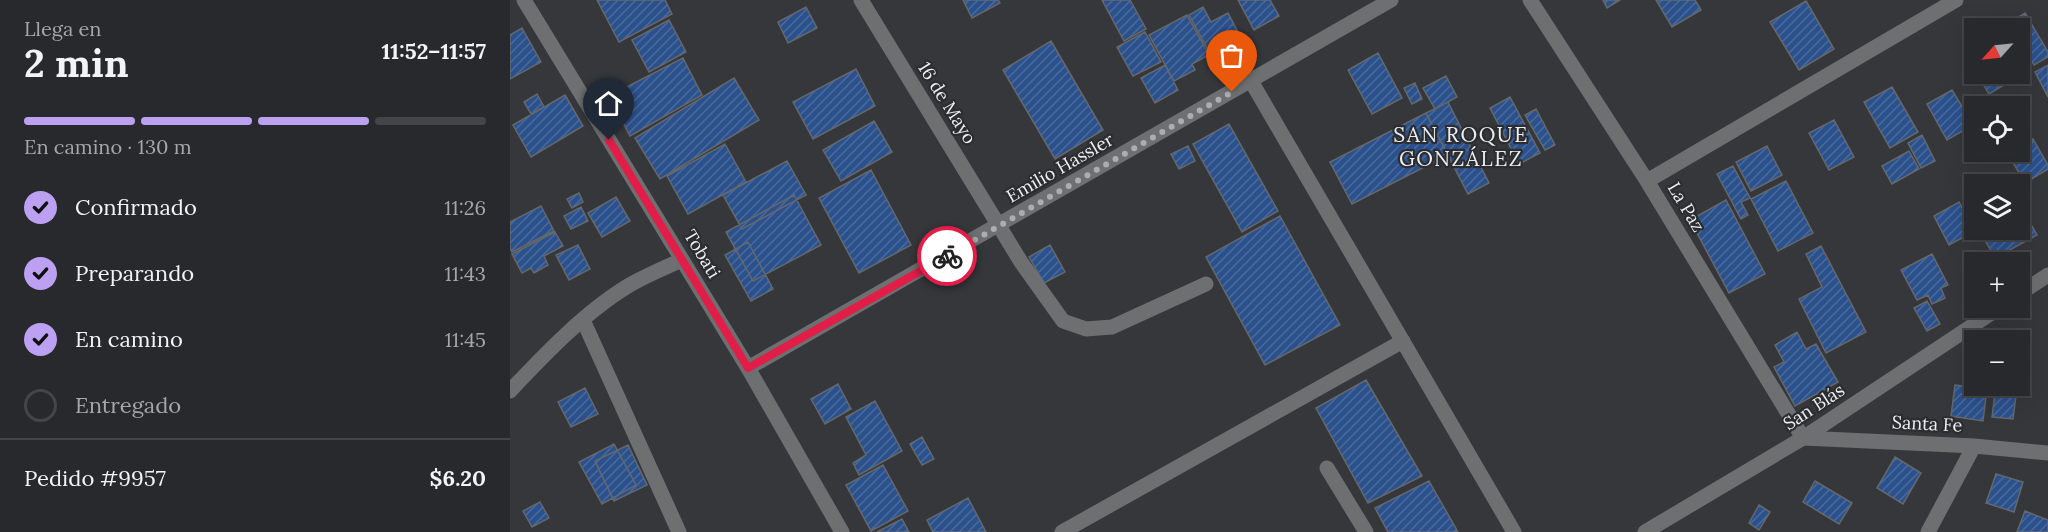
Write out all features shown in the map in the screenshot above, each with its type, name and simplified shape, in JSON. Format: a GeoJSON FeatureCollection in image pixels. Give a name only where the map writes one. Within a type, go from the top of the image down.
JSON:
{"type":"FeatureCollection","features":[{"type":"Feature","properties":{"kind":"street","name":"Tobati"},"geometry":{"type":"LineString","coordinates":[[524,0],[748,368],[842,532]]}},
{"type":"Feature","properties":{"kind":"street","name":"16 de Mayo"},"geometry":{"type":"LineString","coordinates":[[861,0],[1021,262],[1063,321],[1086,329],[1112,327],[1206,284]]}},
{"type":"Feature","properties":{"kind":"street","name":"Emilio Hassler"},"geometry":{"type":"LineString","coordinates":[[748,368],[1391,0]]}},
{"type":"Feature","properties":{"kind":"street","name":"La Paz"},"geometry":{"type":"LineString","coordinates":[[1530,0],[1647,181],[1803,438]]}},
{"type":"Feature","properties":{"kind":"street"},"geometry":{"type":"LineString","coordinates":[[1647,181],[1956,0]]}},
{"type":"Feature","properties":{"kind":"street"},"geometry":{"type":"LineString","coordinates":[[1251,81],[1514,532]]}},
{"type":"Feature","properties":{"kind":"street"},"geometry":{"type":"LineString","coordinates":[[510,390],[583,320],[628,286],[682,260]]}},
{"type":"Feature","properties":{"kind":"street"},"geometry":{"type":"LineString","coordinates":[[2030,287],[2048,275]]}},
{"type":"Feature","properties":{"kind":"street","name":"San Blás"},"geometry":{"type":"LineString","coordinates":[[1646,532],[1803,438],[1984,318]]}},
{"type":"Feature","properties":{"kind":"street"},"geometry":{"type":"LineString","coordinates":[[583,320],[679,532]]}},
{"type":"Feature","properties":{"kind":"street"},"geometry":{"type":"LineString","coordinates":[[1062,532],[1403,341]]}},
{"type":"Feature","properties":{"kind":"street","name":"Santa Fe"},"geometry":{"type":"LineString","coordinates":[[1803,438],[1974,446],[2048,453]]}},
{"type":"Feature","properties":{"kind":"street"},"geometry":{"type":"LineString","coordinates":[[1928,532],[1974,446]]}},
{"type":"Feature","properties":{"kind":"street"},"geometry":{"type":"LineString","coordinates":[[1327,468],[1366,532]]}},
{"type":"Feature","properties":{"kind":"building"},"geometry":{"type":"Polygon","coordinates":[[[597,0],[665,0],[672,14],[619,42],[597,0]]]}},
{"type":"Feature","properties":{"kind":"building"},"geometry":{"type":"Polygon","coordinates":[[[963,0],[998,0],[1000,3],[972,18],[963,0]]]}},
{"type":"Feature","properties":{"kind":"building"},"geometry":{"type":"Polygon","coordinates":[[[1102,0],[1130,0],[1146,29],[1124,41],[1102,0]]]}},
{"type":"Feature","properties":{"kind":"building"},"geometry":{"type":"Polygon","coordinates":[[[1238,0],[1270,0],[1279,16],[1254,30],[1238,0]]]}},
{"type":"Feature","properties":{"kind":"building"},"geometry":{"type":"Polygon","coordinates":[[[1603,0],[1620,0],[1607,8],[1603,0]]]}},
{"type":"Feature","properties":{"kind":"building"},"geometry":{"type":"Polygon","coordinates":[[[1656,0],[1695,0],[1701,10],[1672,27],[1656,0]]]}},
{"type":"Feature","properties":{"kind":"building"},"geometry":{"type":"Polygon","coordinates":[[[1806,1],[1834,49],[1799,70],[1770,22],[1806,1]]]}},
{"type":"Feature","properties":{"kind":"building"},"geometry":{"type":"Polygon","coordinates":[[[806,7],[817,28],[788,43],[778,22],[806,7]]]}},
{"type":"Feature","properties":{"kind":"building"},"geometry":{"type":"Polygon","coordinates":[[[1203,7],[1211,22],[1228,13],[1241,38],[1211,55],[1189,15],[1203,7]]]}},
{"type":"Feature","properties":{"kind":"building"},"geometry":{"type":"Polygon","coordinates":[[[2025,13],[2028,18],[2017,18],[2025,13]]]}},
{"type":"Feature","properties":{"kind":"building"},"geometry":{"type":"Polygon","coordinates":[[[1187,15],[1209,55],[1192,64],[1195,70],[1174,81],[1149,35],[1187,15]]]}},
{"type":"Feature","properties":{"kind":"building"},"geometry":{"type":"Polygon","coordinates":[[[669,20],[686,52],[649,72],[632,40],[669,20]]]}},
{"type":"Feature","properties":{"kind":"building"},"geometry":{"type":"Polygon","coordinates":[[[2030,21],[2048,52],[2048,57],[2034,65],[2030,58],[2030,21]]]}},
{"type":"Feature","properties":{"kind":"building"},"geometry":{"type":"Polygon","coordinates":[[[522,28],[541,62],[510,79],[510,35],[522,28]]]}},
{"type":"Feature","properties":{"kind":"building"},"geometry":{"type":"Polygon","coordinates":[[[1145,32],[1161,62],[1133,76],[1117,47],[1145,32]]]}},
{"type":"Feature","properties":{"kind":"building"},"geometry":{"type":"Polygon","coordinates":[[[1051,41],[1103,130],[1055,159],[1003,70],[1051,41]]]}},
{"type":"Feature","properties":{"kind":"building"},"geometry":{"type":"Polygon","coordinates":[[[1378,53],[1402,98],[1372,114],[1348,70],[1378,53]]]}},
{"type":"Feature","properties":{"kind":"building"},"geometry":{"type":"Polygon","coordinates":[[[683,58],[702,95],[630,136],[609,96],[683,58]]]}},
{"type":"Feature","properties":{"kind":"building"},"geometry":{"type":"Polygon","coordinates":[[[1165,65],[1178,90],[1155,103],[1141,78],[1165,65]]]}},
{"type":"Feature","properties":{"kind":"building"},"geometry":{"type":"Polygon","coordinates":[[[2048,65],[2048,97],[2035,72],[2048,65]]]}},
{"type":"Feature","properties":{"kind":"building"},"geometry":{"type":"Polygon","coordinates":[[[856,69],[875,106],[813,139],[793,102],[856,69]]]}},
{"type":"Feature","properties":{"kind":"building"},"geometry":{"type":"Polygon","coordinates":[[[1446,76],[1457,97],[1435,109],[1423,88],[1446,76]]]}},
{"type":"Feature","properties":{"kind":"building"},"geometry":{"type":"Polygon","coordinates":[[[734,78],[759,120],[660,179],[635,138],[734,78]]]}},
{"type":"Feature","properties":{"kind":"building"},"geometry":{"type":"Polygon","coordinates":[[[1415,83],[1422,99],[1412,104],[1404,88],[1415,83]]]}},
{"type":"Feature","properties":{"kind":"building"},"geometry":{"type":"Polygon","coordinates":[[[1983,84],[2003,84],[2004,85],[1989,94],[1983,84]]]}},
{"type":"Feature","properties":{"kind":"building"},"geometry":{"type":"Polygon","coordinates":[[[1892,87],[1918,132],[1890,148],[1864,102],[1892,87]]]}},
{"type":"Feature","properties":{"kind":"building"},"geometry":{"type":"Polygon","coordinates":[[[1952,90],[1964,110],[1964,130],[1947,140],[1927,104],[1952,90]]]}},
{"type":"Feature","properties":{"kind":"building"},"geometry":{"type":"Polygon","coordinates":[[[537,94],[544,107],[531,114],[524,102],[537,94]]]}},
{"type":"Feature","properties":{"kind":"building"},"geometry":{"type":"Polygon","coordinates":[[[565,95],[583,126],[531,157],[513,125],[565,95]]]}},
{"type":"Feature","properties":{"kind":"building"},"geometry":{"type":"Polygon","coordinates":[[[1510,97],[1540,153],[1519,164],[1490,108],[1510,97]]]}},
{"type":"Feature","properties":{"kind":"building"},"geometry":{"type":"Polygon","coordinates":[[[1448,102],[1489,183],[1468,194],[1426,113],[1448,102]]]}},
{"type":"Feature","properties":{"kind":"building"},"geometry":{"type":"Polygon","coordinates":[[[1536,109],[1555,145],[1545,150],[1525,115],[1536,109]]]}},
{"type":"Feature","properties":{"kind":"building"},"geometry":{"type":"Polygon","coordinates":[[[1426,113],[1448,155],[1352,204],[1330,162],[1426,113]]]}},
{"type":"Feature","properties":{"kind":"building"},"geometry":{"type":"Polygon","coordinates":[[[1834,120],[1854,157],[1829,170],[1809,133],[1834,120]]]}},
{"type":"Feature","properties":{"kind":"building"},"geometry":{"type":"Polygon","coordinates":[[[874,121],[892,152],[841,181],[823,150],[874,121]]]}},
{"type":"Feature","properties":{"kind":"building"},"geometry":{"type":"Polygon","coordinates":[[[1229,124],[1278,211],[1242,232],[1193,144],[1229,124]]]}},
{"type":"Feature","properties":{"kind":"building"},"geometry":{"type":"Polygon","coordinates":[[[1922,135],[1935,161],[1921,168],[1908,143],[1922,135]]]}},
{"type":"Feature","properties":{"kind":"building"},"geometry":{"type":"Polygon","coordinates":[[[2033,139],[2048,169],[2030,180],[2030,174],[2020,174],[2013,162],[2030,162],[2030,141],[2033,139]]]}},
{"type":"Feature","properties":{"kind":"building"},"geometry":{"type":"Polygon","coordinates":[[[725,144],[746,182],[688,214],[667,176],[725,144]]]}},
{"type":"Feature","properties":{"kind":"building"},"geometry":{"type":"Polygon","coordinates":[[[1188,146],[1195,161],[1179,169],[1171,154],[1188,146]]]}},
{"type":"Feature","properties":{"kind":"building"},"geometry":{"type":"Polygon","coordinates":[[[1767,146],[1782,175],[1751,191],[1736,162],[1767,146]]]}},
{"type":"Feature","properties":{"kind":"building"},"geometry":{"type":"Polygon","coordinates":[[[1909,151],[1919,169],[1892,184],[1882,166],[1909,151]]]}},
{"type":"Feature","properties":{"kind":"building"},"geometry":{"type":"Polygon","coordinates":[[[787,161],[806,195],[742,229],[723,195],[787,161]]]}},
{"type":"Feature","properties":{"kind":"building"},"geometry":{"type":"Polygon","coordinates":[[[1733,166],[1750,198],[1741,202],[1748,215],[1741,219],[1717,174],[1733,166]]]}},
{"type":"Feature","properties":{"kind":"building"},"geometry":{"type":"Polygon","coordinates":[[[871,170],[911,245],[859,273],[819,198],[871,170]]]}},
{"type":"Feature","properties":{"kind":"building"},"geometry":{"type":"Polygon","coordinates":[[[1786,181],[1813,233],[1778,251],[1751,199],[1786,181]]]}},
{"type":"Feature","properties":{"kind":"building"},"geometry":{"type":"Polygon","coordinates":[[[579,193],[583,202],[572,208],[567,199],[579,193]]]}},
{"type":"Feature","properties":{"kind":"building"},"geometry":{"type":"Polygon","coordinates":[[[794,195],[821,245],[753,281],[726,232],[794,195]]]}},
{"type":"Feature","properties":{"kind":"building"},"geometry":{"type":"Polygon","coordinates":[[[616,197],[630,221],[602,237],[588,213],[616,197]]]}},
{"type":"Feature","properties":{"kind":"building"},"geometry":{"type":"Polygon","coordinates":[[[1726,200],[1765,274],[1729,293],[1690,220],[1726,200]]]}},
{"type":"Feature","properties":{"kind":"building"},"geometry":{"type":"Polygon","coordinates":[[[1959,202],[1964,211],[1964,237],[1949,245],[1934,216],[1959,202]]]}},
{"type":"Feature","properties":{"kind":"building"},"geometry":{"type":"Polygon","coordinates":[[[541,206],[554,231],[512,252],[510,222],[541,206]]]}},
{"type":"Feature","properties":{"kind":"building"},"geometry":{"type":"Polygon","coordinates":[[[581,207],[588,221],[571,229],[564,216],[581,207]]]}},
{"type":"Feature","properties":{"kind":"building"},"geometry":{"type":"Polygon","coordinates":[[[1280,216],[1340,325],[1265,365],[1206,257],[1280,216]]]}},
{"type":"Feature","properties":{"kind":"building"},"geometry":{"type":"Polygon","coordinates":[[[2030,223],[2037,235],[2030,239],[2030,223]]]}},
{"type":"Feature","properties":{"kind":"building"},"geometry":{"type":"Polygon","coordinates":[[[555,232],[563,246],[544,256],[548,265],[534,273],[531,268],[522,273],[512,254],[555,232]]]}},
{"type":"Feature","properties":{"kind":"building"},"geometry":{"type":"Polygon","coordinates":[[[1985,240],[2028,240],[2006,252],[1992,252],[1985,240]]]}},
{"type":"Feature","properties":{"kind":"building"},"geometry":{"type":"Polygon","coordinates":[[[748,242],[773,289],[751,301],[725,255],[748,242]]]}},
{"type":"Feature","properties":{"kind":"building"},"geometry":{"type":"Polygon","coordinates":[[[578,245],[590,269],[569,280],[556,255],[578,245]]]}},
{"type":"Feature","properties":{"kind":"building"},"geometry":{"type":"Polygon","coordinates":[[[1050,245],[1065,272],[1044,283],[1029,257],[1050,245]]]}},
{"type":"Feature","properties":{"kind":"building"},"geometry":{"type":"Polygon","coordinates":[[[1821,246],[1866,332],[1826,353],[1799,299],[1822,287],[1806,254],[1821,246]]]}},
{"type":"Feature","properties":{"kind":"building"},"geometry":{"type":"Polygon","coordinates":[[[1932,254],[1948,285],[1941,288],[1945,298],[1932,304],[1928,295],[1917,300],[1901,270],[1932,254]]]}},
{"type":"Feature","properties":{"kind":"building"},"geometry":{"type":"Polygon","coordinates":[[[1927,301],[1940,324],[1927,331],[1914,308],[1927,301]]]}},
{"type":"Feature","properties":{"kind":"building"},"geometry":{"type":"Polygon","coordinates":[[[1797,332],[1806,349],[1816,344],[1838,382],[1795,406],[1774,367],[1784,362],[1775,345],[1797,332]]]}},
{"type":"Feature","properties":{"kind":"building"},"geometry":{"type":"Polygon","coordinates":[[[1366,380],[1422,476],[1368,503],[1316,408],[1366,380]]]}},
{"type":"Feature","properties":{"kind":"building"},"geometry":{"type":"Polygon","coordinates":[[[838,384],[851,409],[825,424],[811,399],[838,384]]]}},
{"type":"Feature","properties":{"kind":"building"},"geometry":{"type":"Polygon","coordinates":[[[1955,385],[1964,386],[1964,396],[1986,396],[1983,421],[1951,416],[1955,385]]]}},
{"type":"Feature","properties":{"kind":"building"},"geometry":{"type":"Polygon","coordinates":[[[585,388],[598,414],[571,427],[558,402],[585,388]]]}},
{"type":"Feature","properties":{"kind":"building"},"geometry":{"type":"Polygon","coordinates":[[[1995,396],[2016,396],[2013,419],[1992,417],[1995,396]]]}},
{"type":"Feature","properties":{"kind":"building"},"geometry":{"type":"Polygon","coordinates":[[[875,401],[902,451],[859,475],[853,463],[866,455],[846,417],[875,401]]]}},
{"type":"Feature","properties":{"kind":"building"},"geometry":{"type":"Polygon","coordinates":[[[922,437],[934,459],[922,465],[910,444],[922,437]]]}},
{"type":"Feature","properties":{"kind":"building"},"geometry":{"type":"Polygon","coordinates":[[[614,444],[636,485],[602,504],[579,462],[614,444]]]}},
{"type":"Feature","properties":{"kind":"building"},"geometry":{"type":"Polygon","coordinates":[[[628,445],[647,485],[614,501],[595,461],[628,445]]]}},
{"type":"Feature","properties":{"kind":"building"},"geometry":{"type":"Polygon","coordinates":[[[1895,457],[1921,473],[1903,504],[1877,488],[1895,457]]]}},
{"type":"Feature","properties":{"kind":"building"},"geometry":{"type":"Polygon","coordinates":[[[883,465],[908,511],[871,531],[846,485],[883,465]]]}},
{"type":"Feature","properties":{"kind":"building"},"geometry":{"type":"Polygon","coordinates":[[[1996,474],[2023,482],[2014,512],[1986,503],[1996,474]]]}},
{"type":"Feature","properties":{"kind":"building"},"geometry":{"type":"Polygon","coordinates":[[[1429,481],[1458,532],[1388,532],[1375,508],[1429,481]]]}},
{"type":"Feature","properties":{"kind":"building"},"geometry":{"type":"Polygon","coordinates":[[[1815,481],[1852,503],[1839,524],[1803,502],[1815,481]]]}},
{"type":"Feature","properties":{"kind":"building"},"geometry":{"type":"Polygon","coordinates":[[[968,498],[986,532],[933,532],[927,520],[968,498]]]}},
{"type":"Feature","properties":{"kind":"building"},"geometry":{"type":"Polygon","coordinates":[[[540,502],[549,518],[532,527],[523,511],[540,502]]]}},
{"type":"Feature","properties":{"kind":"building"},"geometry":{"type":"Polygon","coordinates":[[[1759,505],[1770,512],[1759,530],[1749,523],[1759,505]]]}},
{"type":"Feature","properties":{"kind":"building"},"geometry":{"type":"Polygon","coordinates":[[[2025,511],[2048,520],[2048,532],[2017,532],[2025,511]]]}},
{"type":"Feature","properties":{"kind":"building"},"geometry":{"type":"Polygon","coordinates":[[[902,519],[909,532],[877,532],[902,519]]]}},
{"type":"Feature","properties":{"kind":"way so far"},"geometry":{"type":"LineString","coordinates":[[947,256],[1232,92]]}},
{"type":"Feature","properties":{"kind":"district","name":"SAN ROQUE GONZÁLEZ"},"geometry":{"type":"Point","coordinates":[1461,147]}},
{"type":"Feature","properties":{"kind":"route"},"geometry":{"type":"LineString","coordinates":[[609,140],[748,368],[947,256]]}}]}
